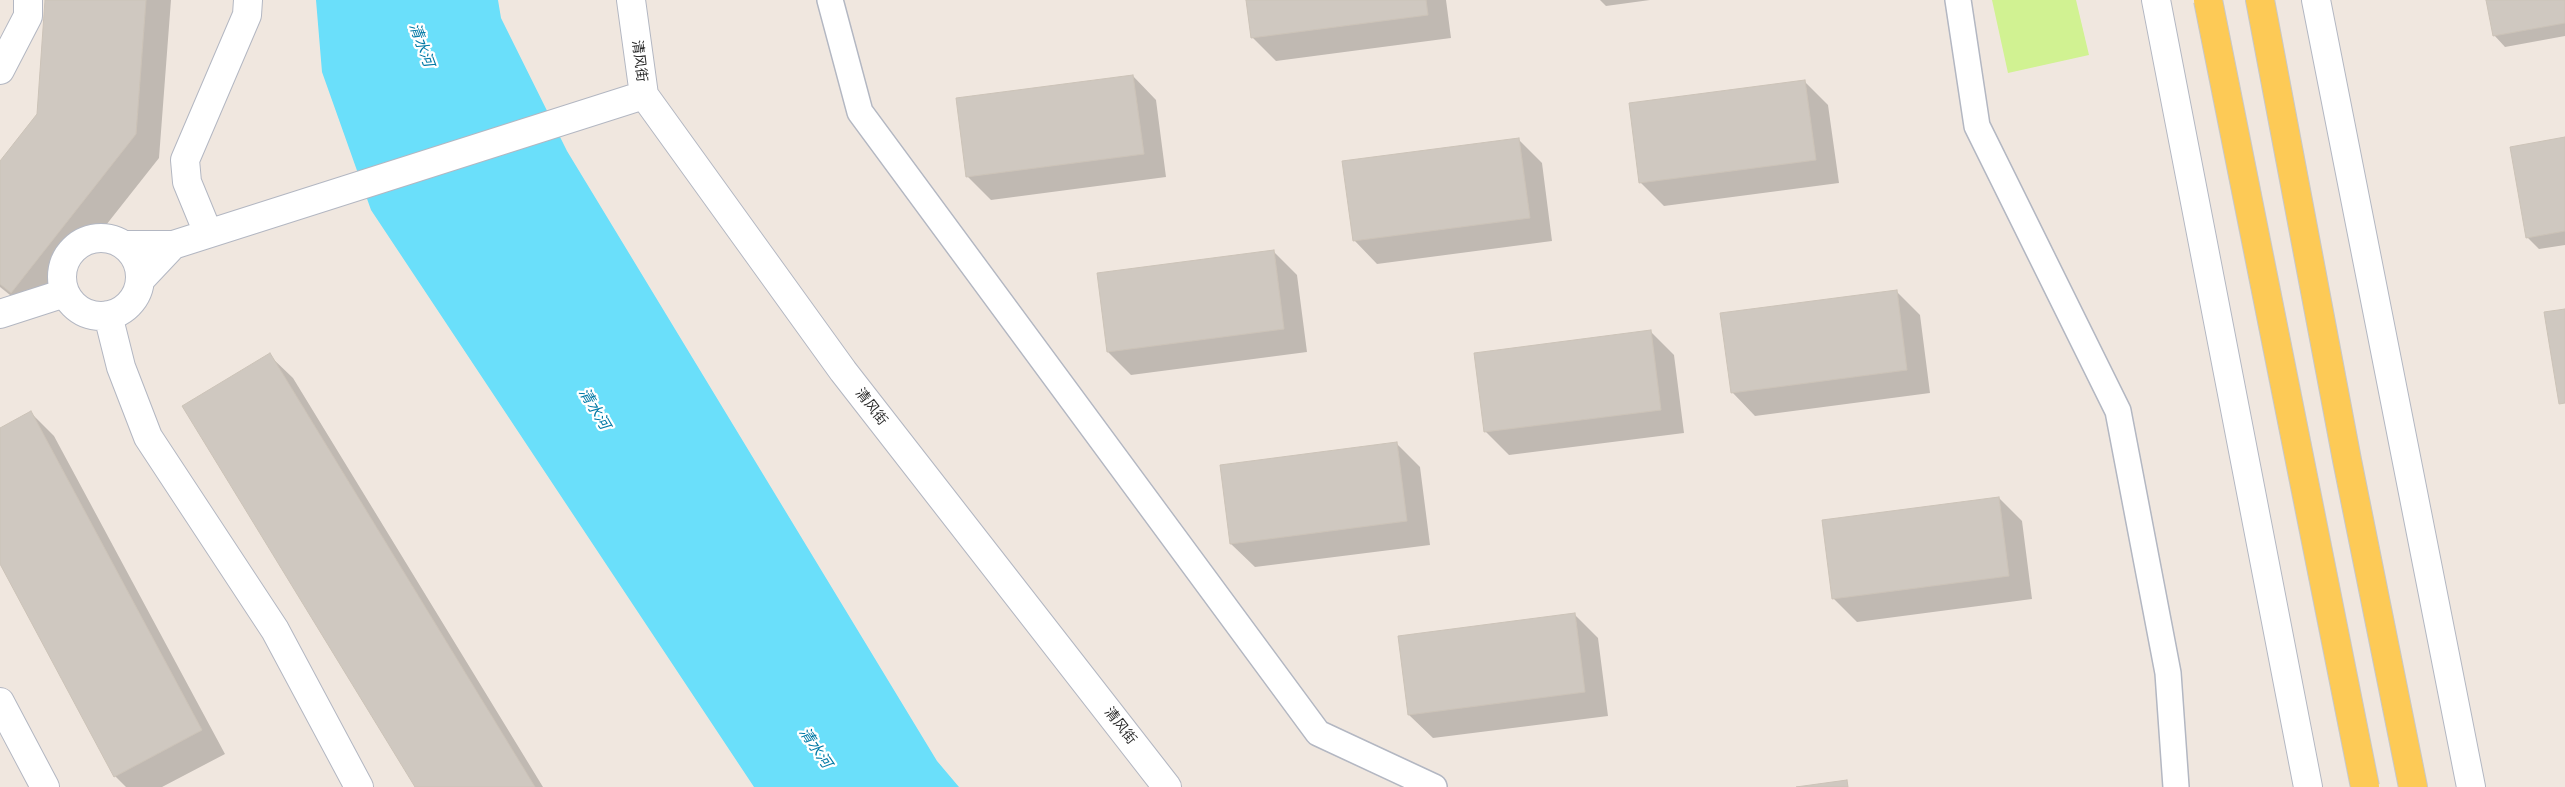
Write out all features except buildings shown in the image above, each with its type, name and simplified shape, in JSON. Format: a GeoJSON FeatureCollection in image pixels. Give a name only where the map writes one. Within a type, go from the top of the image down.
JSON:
{"type":"FeatureCollection","features":[{"type":"Feature","properties":{"kind":"main road"},"geometry":{"type":"LineString","coordinates":[[2208,0],[2365,787]]}},
{"type":"Feature","properties":{"kind":"main road"},"geometry":{"type":"LineString","coordinates":[[2260,0],[2349,469],[2414,787]]}},
{"type":"Feature","properties":{"kind":"street"},"geometry":{"type":"LineString","coordinates":[[0,70],[28,16],[28,0]]}},
{"type":"Feature","properties":{"kind":"street"},"geometry":{"type":"LineString","coordinates":[[208,233],[187,182],[185,160],[247,15],[248,0]]}},
{"type":"Feature","properties":{"kind":"street","name":"清风街"},"geometry":{"type":"LineString","coordinates":[[632,0],[644,95],[843,371],[1168,787]]}},
{"type":"Feature","properties":{"kind":"street"},"geometry":{"type":"LineString","coordinates":[[2156,0],[2308,787]]}},
{"type":"Feature","properties":{"kind":"street"},"geometry":{"type":"LineString","coordinates":[[2316,0],[2471,787]]}},
{"type":"Feature","properties":{"kind":"street"},"geometry":{"type":"LineString","coordinates":[[124,245],[173,245],[644,95]]}},
{"type":"Feature","properties":{"kind":"street"},"geometry":{"type":"LineString","coordinates":[[140,279],[139,266],[134,254],[124,245],[113,239],[100,237],[76,246],[67,256],[62,268],[65,293],[72,304],[82,312],[108,315],[120,311],[130,303],[140,279],[173,245]]}},
{"type":"Feature","properties":{"kind":"street"},"geometry":{"type":"LineString","coordinates":[[0,314],[65,293]]}},
{"type":"Feature","properties":{"kind":"street"},"geometry":{"type":"LineString","coordinates":[[108,315],[122,367],[148,437],[275,630],[359,787]]}},
{"type":"Feature","properties":{"kind":"street"},"geometry":{"type":"LineString","coordinates":[[0,702],[45,787]]}},
{"type":"Feature","properties":{"kind":"lane"},"geometry":{"type":"LineString","coordinates":[[830,0],[860,112],[1318,733],[1434,787]]}},
{"type":"Feature","properties":{"kind":"lane"},"geometry":{"type":"LineString","coordinates":[[1958,0],[1977,126],[2118,411],[2168,673],[2176,787]]}},
{"type":"Feature","properties":{"kind":"green space"},"geometry":{"type":"Polygon","coordinates":[[[1992,0],[2076,0],[2089,55],[2008,73],[1992,0]]]}},
{"type":"Feature","properties":{"kind":"water","name":"清水河"},"geometry":{"type":"Polygon","coordinates":[[[316,0],[498,0],[501,18],[567,151],[937,761],[959,787],[754,787],[371,210],[322,72],[316,0]]]}}]}
